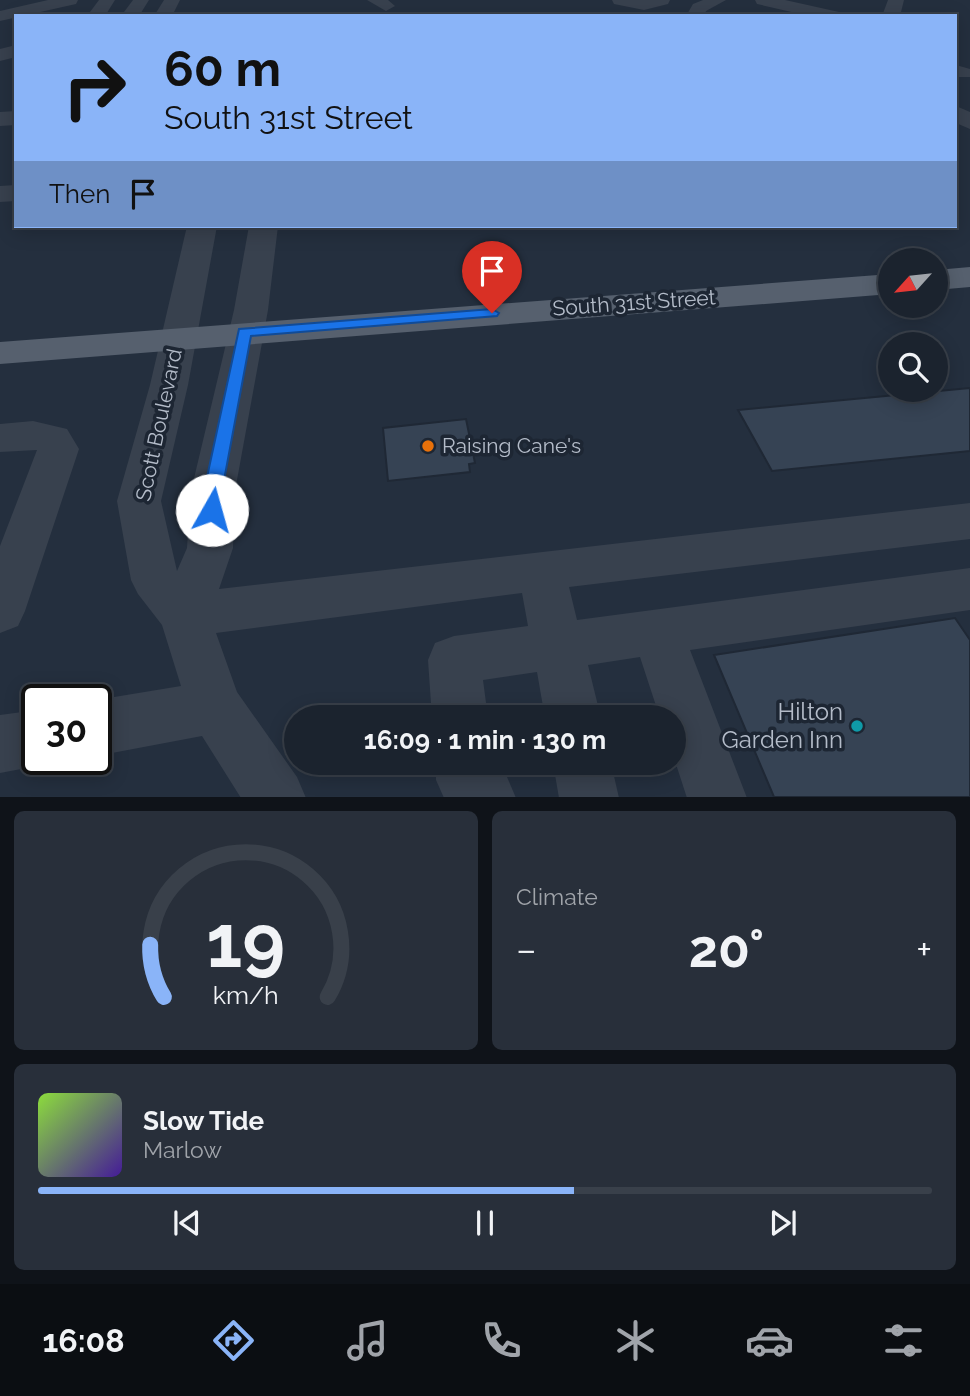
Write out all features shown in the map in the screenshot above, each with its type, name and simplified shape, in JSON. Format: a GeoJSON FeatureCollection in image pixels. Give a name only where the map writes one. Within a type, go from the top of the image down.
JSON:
{"type":"FeatureCollection","features":[{"type":"Feature","properties":{"kind":"main road"},"geometry":{"type":"LineString","coordinates":[[948,279],[970,277]]}},
{"type":"Feature","properties":{"kind":"main road","name":"South 31st Street"},"geometry":{"type":"LineString","coordinates":[[0,353],[177,337],[878,285]]}},
{"type":"Feature","properties":{"kind":"street"},"geometry":{"type":"LineString","coordinates":[[0,16],[71,0]]}},
{"type":"Feature","properties":{"kind":"street"},"geometry":{"type":"LineString","coordinates":[[620,0],[644,5],[659,1]]}},
{"type":"Feature","properties":{"kind":"street"},"geometry":{"type":"LineString","coordinates":[[696,14],[699,8],[718,0]]}},
{"type":"Feature","properties":{"kind":"street"},"geometry":{"type":"LineString","coordinates":[[767,0],[825,14]]}},
{"type":"Feature","properties":{"kind":"street"},"geometry":{"type":"LineString","coordinates":[[0,6],[32,7]]}},
{"type":"Feature","properties":{"kind":"street"},"geometry":{"type":"LineString","coordinates":[[0,55],[11,40]]}},
{"type":"Feature","properties":{"kind":"street","name":"Scott Boulevard"},"geometry":{"type":"LineString","coordinates":[[202,228],[169,385],[139,501],[155,580],[184,615],[215,707],[276,797]]}},
{"type":"Feature","properties":{"kind":"street"},"geometry":{"type":"LineString","coordinates":[[264,228],[251,310],[244,332],[213,491],[210,548],[184,615],[542,573],[645,558],[970,522]]}},
{"type":"Feature","properties":{"kind":"street"},"geometry":{"type":"LineString","coordinates":[[0,438],[33,435],[53,439],[58,449],[0,611]]}},
{"type":"Feature","properties":{"kind":"street"},"geometry":{"type":"LineString","coordinates":[[542,573],[570,705]]}},
{"type":"Feature","properties":{"kind":"street"},"geometry":{"type":"LineString","coordinates":[[459,705],[454,660],[970,589]]}},
{"type":"Feature","properties":{"kind":"street"},"geometry":{"type":"LineString","coordinates":[[658,633],[717,797]]}},
{"type":"Feature","properties":{"kind":"street"},"geometry":{"type":"LineString","coordinates":[[112,725],[215,707]]}},
{"type":"Feature","properties":{"kind":"street"},"geometry":{"type":"LineString","coordinates":[[0,744],[21,741]]}},
{"type":"Feature","properties":{"kind":"street"},"geometry":{"type":"LineString","coordinates":[[466,775],[466,780],[485,797]]}},
{"type":"Feature","properties":{"kind":"street"},"geometry":{"type":"LineString","coordinates":[[584,775],[589,797]]}},
{"type":"Feature","properties":{"kind":"building"},"geometry":{"type":"Polygon","coordinates":[[[970,388],[970,451],[772,471],[738,410],[878,397],[878,402],[948,402],[948,390],[970,388]]]}},
{"type":"Feature","properties":{"kind":"building","name":"Raising Cane's"},"geometry":{"type":"Polygon","coordinates":[[[466,419],[475,463],[469,464],[470,472],[388,481],[383,428],[466,419]]]}},
{"type":"Feature","properties":{"kind":"building","name":"Hilton Garden Inn"},"geometry":{"type":"Polygon","coordinates":[[[955,618],[970,640],[970,797],[774,797],[714,655],[955,618]]]}},
{"type":"Feature","properties":{"kind":"place","name":"Raising Cane's"},"geometry":{"type":"Point","coordinates":[428,446]}},
{"type":"Feature","properties":{"kind":"place","name":"Hilton Garden Inn"},"geometry":{"type":"Point","coordinates":[857,726]}},
{"type":"Feature","properties":{"kind":"route"},"geometry":{"type":"LineString","coordinates":[[212,510],[213,491],[244,332],[492,313]]}}]}
